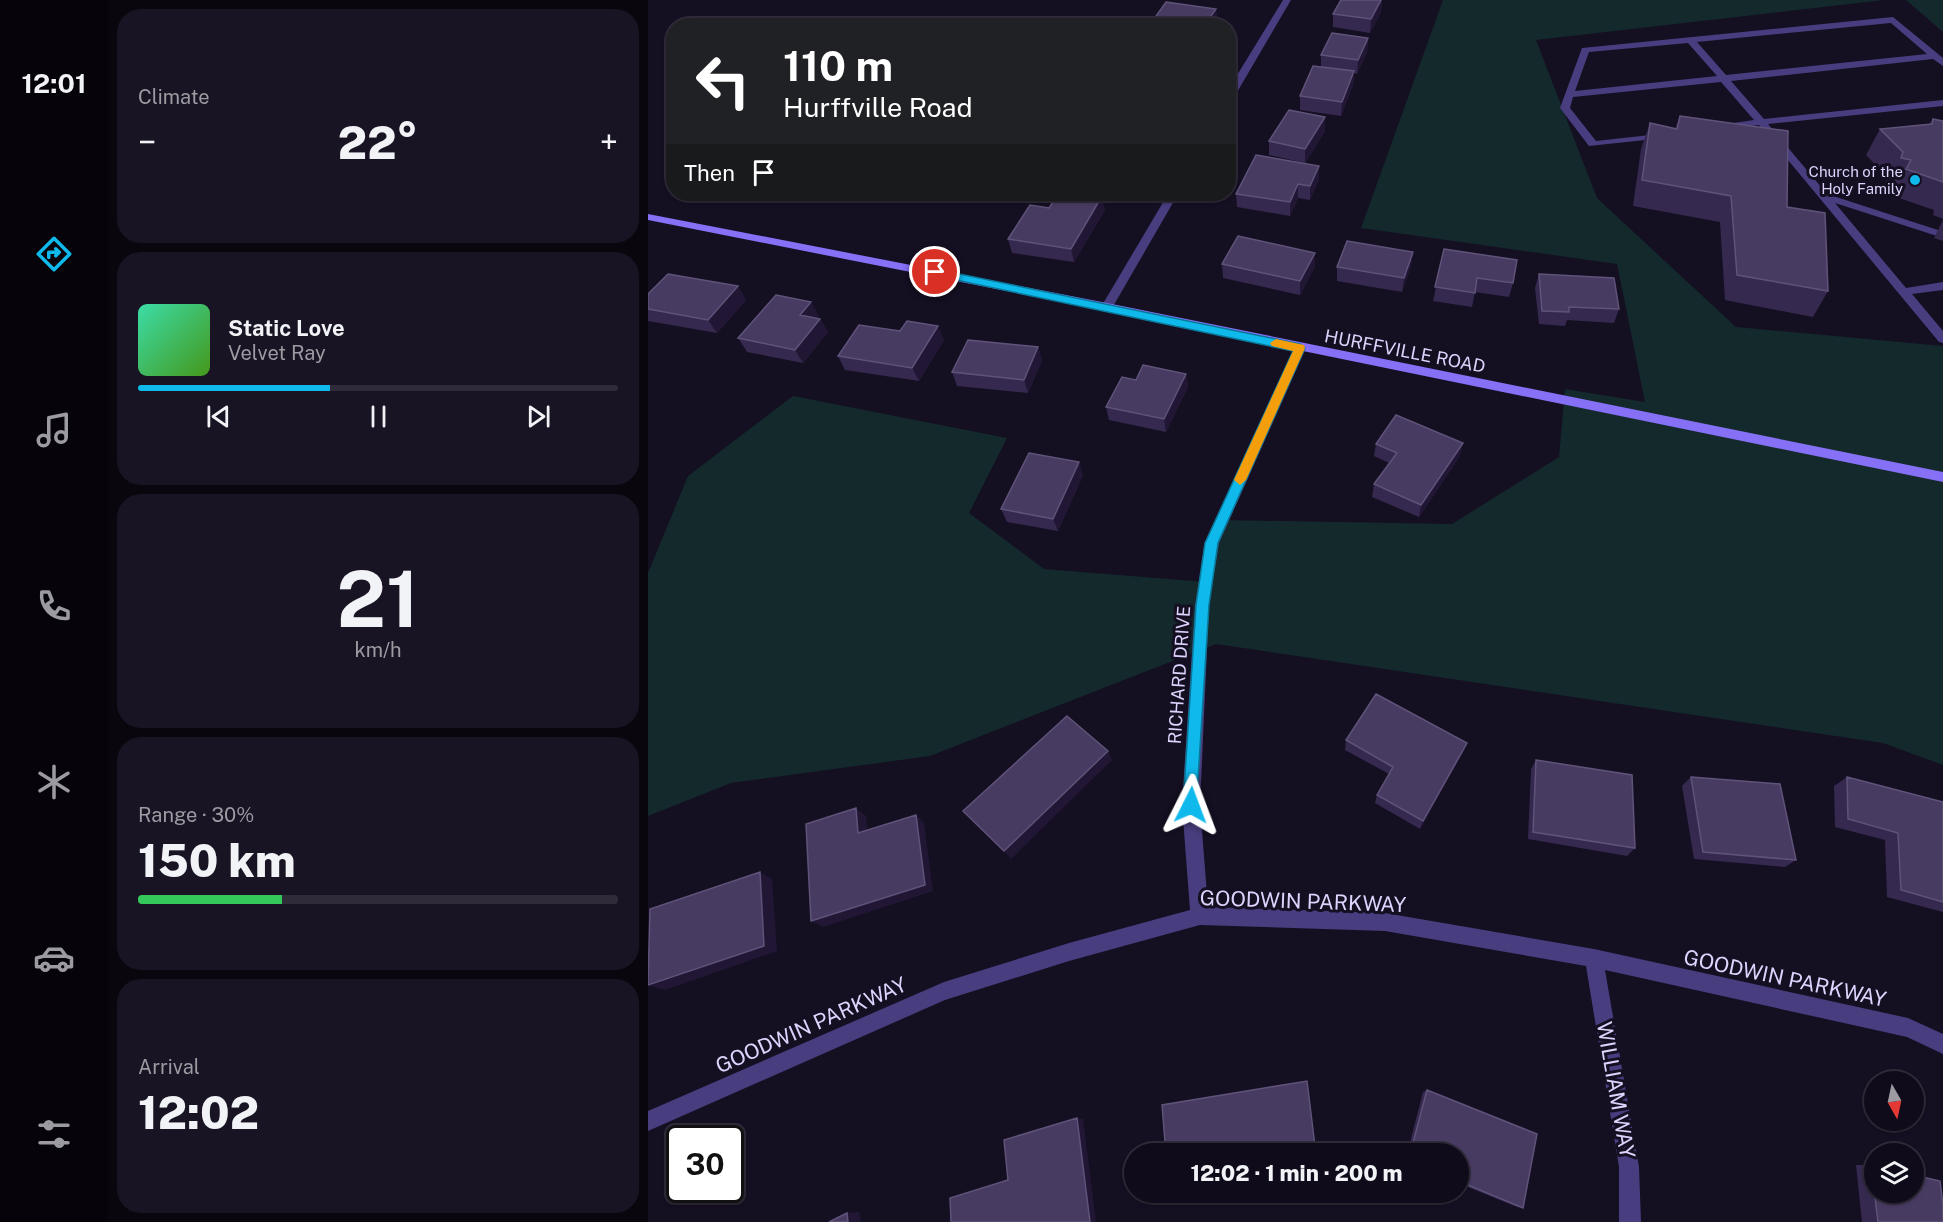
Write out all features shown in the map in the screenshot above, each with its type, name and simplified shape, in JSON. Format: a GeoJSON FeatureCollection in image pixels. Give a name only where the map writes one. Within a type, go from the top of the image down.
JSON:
{"type":"FeatureCollection","features":[{"type":"Feature","properties":{"kind":"street"},"geometry":{"type":"LineString","coordinates":[[1236,86],[1287,0]]}},
{"type":"Feature","properties":{"kind":"street"},"geometry":{"type":"LineString","coordinates":[[1671,134],[1593,144],[1565,108],[1585,50],[1893,20],[1939,60]]}},
{"type":"Feature","properties":{"kind":"street"},"geometry":{"type":"LineString","coordinates":[[1691,40],[1943,339]]}},
{"type":"Feature","properties":{"kind":"street"},"geometry":{"type":"LineString","coordinates":[[1569,95],[1724,78],[1939,60]]}},
{"type":"Feature","properties":{"kind":"street"},"geometry":{"type":"LineString","coordinates":[[1716,128],[1943,103]]}},
{"type":"Feature","properties":{"kind":"street"},"geometry":{"type":"LineString","coordinates":[[1823,196],[1937,233]]}},
{"type":"Feature","properties":{"kind":"street"},"geometry":{"type":"LineString","coordinates":[[1107,307],[1169,201]]}},
{"type":"Feature","properties":{"kind":"street","name":"HURFFVILLE ROAD"},"geometry":{"type":"LineString","coordinates":[[648,217],[1107,307],[1943,477]]}},
{"type":"Feature","properties":{"kind":"street"},"geometry":{"type":"LineString","coordinates":[[1904,292],[1943,286]]}},
{"type":"Feature","properties":{"kind":"street","name":"RICHARD DRIVE"},"geometry":{"type":"LineString","coordinates":[[1200,916],[1191,805],[1202,605],[1212,543],[1300,348]]}},
{"type":"Feature","properties":{"kind":"street","name":"GOODWIN PARKWAY"},"geometry":{"type":"LineString","coordinates":[[648,1121],[944,991],[1069,952],[1200,916],[1385,922],[1594,958],[1908,1028],[1943,1044]]}},
{"type":"Feature","properties":{"kind":"street","name":"WILLIAM WAY"},"geometry":{"type":"LineString","coordinates":[[1594,958],[1629,1167],[1630,1222]]}},
{"type":"Feature","properties":{"kind":"green space"},"geometry":{"type":"Polygon","coordinates":[[[1443,0],[1884,0],[1536,40],[1597,198],[1736,327],[1943,346],[1943,765],[1883,743],[1216,644],[930,756],[731,783],[648,816],[648,573],[688,476],[793,396],[1007,438],[969,513],[1044,569],[1206,582],[1221,520],[1452,524],[1559,457],[1565,389],[1645,402],[1617,264],[1361,228],[1443,0]]]}},
{"type":"Feature","properties":{"kind":"green space"},"geometry":{"type":"Polygon","coordinates":[[[1906,0],[1943,0],[1943,32],[1906,0]]]}},
{"type":"Feature","properties":{"kind":"building"},"geometry":{"type":"Polygon","coordinates":[[[1341,0],[1381,0],[1371,19],[1333,14],[1341,0]]]}},
{"type":"Feature","properties":{"kind":"building"},"geometry":{"type":"Polygon","coordinates":[[[1166,2],[1216,9],[1209,18],[1155,18],[1166,2]]]}},
{"type":"Feature","properties":{"kind":"building"},"geometry":{"type":"Polygon","coordinates":[[[1332,33],[1368,38],[1358,60],[1321,55],[1332,33]]]}},
{"type":"Feature","properties":{"kind":"building"},"geometry":{"type":"Polygon","coordinates":[[[1313,66],[1354,71],[1342,102],[1300,96],[1313,66]]]}},
{"type":"Feature","properties":{"kind":"building"},"geometry":{"type":"Polygon","coordinates":[[[1289,110],[1325,117],[1305,149],[1269,141],[1289,110]]]}},
{"type":"Feature","properties":{"kind":"building"},"geometry":{"type":"Polygon","coordinates":[[[1680,116],[1788,131],[1787,207],[1825,213],[1828,291],[1737,275],[1731,196],[1642,180],[1650,123],[1677,129],[1680,116]]]}},
{"type":"Feature","properties":{"kind":"building"},"geometry":{"type":"Polygon","coordinates":[[[1933,119],[1943,121],[1943,182],[1906,169],[1911,160],[1901,158],[1903,152],[1880,129],[1932,124],[1933,119]]]}},
{"type":"Feature","properties":{"kind":"building"},"geometry":{"type":"Polygon","coordinates":[[[1256,155],[1319,166],[1310,186],[1298,184],[1290,202],[1236,194],[1256,155]]]}},
{"type":"Feature","properties":{"kind":"building"},"geometry":{"type":"Polygon","coordinates":[[[1054,201],[1099,201],[1071,249],[1008,239],[1030,205],[1049,208],[1054,201]]]}},
{"type":"Feature","properties":{"kind":"building"},"geometry":{"type":"Polygon","coordinates":[[[1238,236],[1315,253],[1300,281],[1222,264],[1238,236]]]}},
{"type":"Feature","properties":{"kind":"building"},"geometry":{"type":"Polygon","coordinates":[[[1347,241],[1413,252],[1404,278],[1337,267],[1347,241]]]}},
{"type":"Feature","properties":{"kind":"building"},"geometry":{"type":"Polygon","coordinates":[[[1444,249],[1517,260],[1513,283],[1477,278],[1475,293],[1435,287],[1444,249]]]}},
{"type":"Feature","properties":{"kind":"building"},"geometry":{"type":"Polygon","coordinates":[[[668,274],[738,286],[708,320],[648,309],[648,294],[668,274]]]}},
{"type":"Feature","properties":{"kind":"building"},"geometry":{"type":"Polygon","coordinates":[[[1539,274],[1614,278],[1619,309],[1569,307],[1569,312],[1542,311],[1539,274]]]}},
{"type":"Feature","properties":{"kind":"building"},"geometry":{"type":"Polygon","coordinates":[[[776,295],[811,302],[800,315],[820,319],[795,350],[738,338],[776,295]]]}},
{"type":"Feature","properties":{"kind":"building"},"geometry":{"type":"Polygon","coordinates":[[[907,321],[938,326],[912,368],[838,356],[859,325],[900,331],[907,321]]]}},
{"type":"Feature","properties":{"kind":"building"},"geometry":{"type":"Polygon","coordinates":[[[968,340],[1038,347],[1024,380],[952,372],[968,340]]]}},
{"type":"Feature","properties":{"kind":"building"},"geometry":{"type":"Polygon","coordinates":[[[1143,365],[1186,374],[1164,419],[1106,407],[1122,377],[1136,380],[1143,365]]]}},
{"type":"Feature","properties":{"kind":"building"},"geometry":{"type":"Polygon","coordinates":[[[1396,415],[1463,443],[1421,505],[1374,484],[1397,453],[1376,444],[1396,415]]]}},
{"type":"Feature","properties":{"kind":"building"},"geometry":{"type":"Polygon","coordinates":[[[1029,453],[1079,462],[1053,519],[1001,509],[1029,453]]]}},
{"type":"Feature","properties":{"kind":"building"},"geometry":{"type":"Polygon","coordinates":[[[1376,694],[1467,743],[1423,821],[1377,795],[1393,767],[1346,740],[1376,694]]]}},
{"type":"Feature","properties":{"kind":"building"},"geometry":{"type":"Polygon","coordinates":[[[1067,716],[1108,751],[1004,851],[963,811],[1067,716]]]}},
{"type":"Feature","properties":{"kind":"building"},"geometry":{"type":"Polygon","coordinates":[[[1536,760],[1632,775],[1635,848],[1533,832],[1536,760]]]}},
{"type":"Feature","properties":{"kind":"building"},"geometry":{"type":"Polygon","coordinates":[[[1691,777],[1780,784],[1796,860],[1703,852],[1691,777]]]}},
{"type":"Feature","properties":{"kind":"building"},"geometry":{"type":"Polygon","coordinates":[[[1847,777],[1943,802],[1943,902],[1901,890],[1898,833],[1848,819],[1847,777]]]}},
{"type":"Feature","properties":{"kind":"building"},"geometry":{"type":"Polygon","coordinates":[[[856,808],[858,833],[916,815],[925,885],[811,921],[806,824],[856,808]]]}},
{"type":"Feature","properties":{"kind":"building"},"geometry":{"type":"Polygon","coordinates":[[[760,872],[764,946],[648,985],[650,909],[760,872]]]}},
{"type":"Feature","properties":{"kind":"building"},"geometry":{"type":"Polygon","coordinates":[[[1307,1081],[1315,1143],[1165,1143],[1162,1105],[1307,1081]]]}},
{"type":"Feature","properties":{"kind":"building"},"geometry":{"type":"Polygon","coordinates":[[[1427,1090],[1537,1134],[1523,1208],[1469,1186],[1469,1143],[1413,1143],[1427,1090]]]}},
{"type":"Feature","properties":{"kind":"building"},"geometry":{"type":"Polygon","coordinates":[[[1077,1118],[1090,1222],[951,1222],[950,1198],[1008,1180],[1004,1140],[1077,1118]]]}},
{"type":"Feature","properties":{"kind":"building"},"geometry":{"type":"Polygon","coordinates":[[[1924,1177],[1940,1181],[1943,1222],[1878,1222],[1876,1203],[1924,1203],[1924,1177]]]}},
{"type":"Feature","properties":{"kind":"building"},"geometry":{"type":"Polygon","coordinates":[[[847,1213],[848,1222],[829,1222],[847,1213]]]}},
{"type":"Feature","properties":{"kind":"slow traffic"},"geometry":{"type":"LineString","coordinates":[[1240,480],[1300,348],[1276,343]]}},
{"type":"Feature","properties":{"kind":"place","name":"Church of the Holy Family"},"geometry":{"type":"Point","coordinates":[1915,180]}},
{"type":"Feature","properties":{"kind":"route"},"geometry":{"type":"LineString","coordinates":[[935,272],[1300,348],[1212,543],[1202,605],[1191,805]]}}]}
